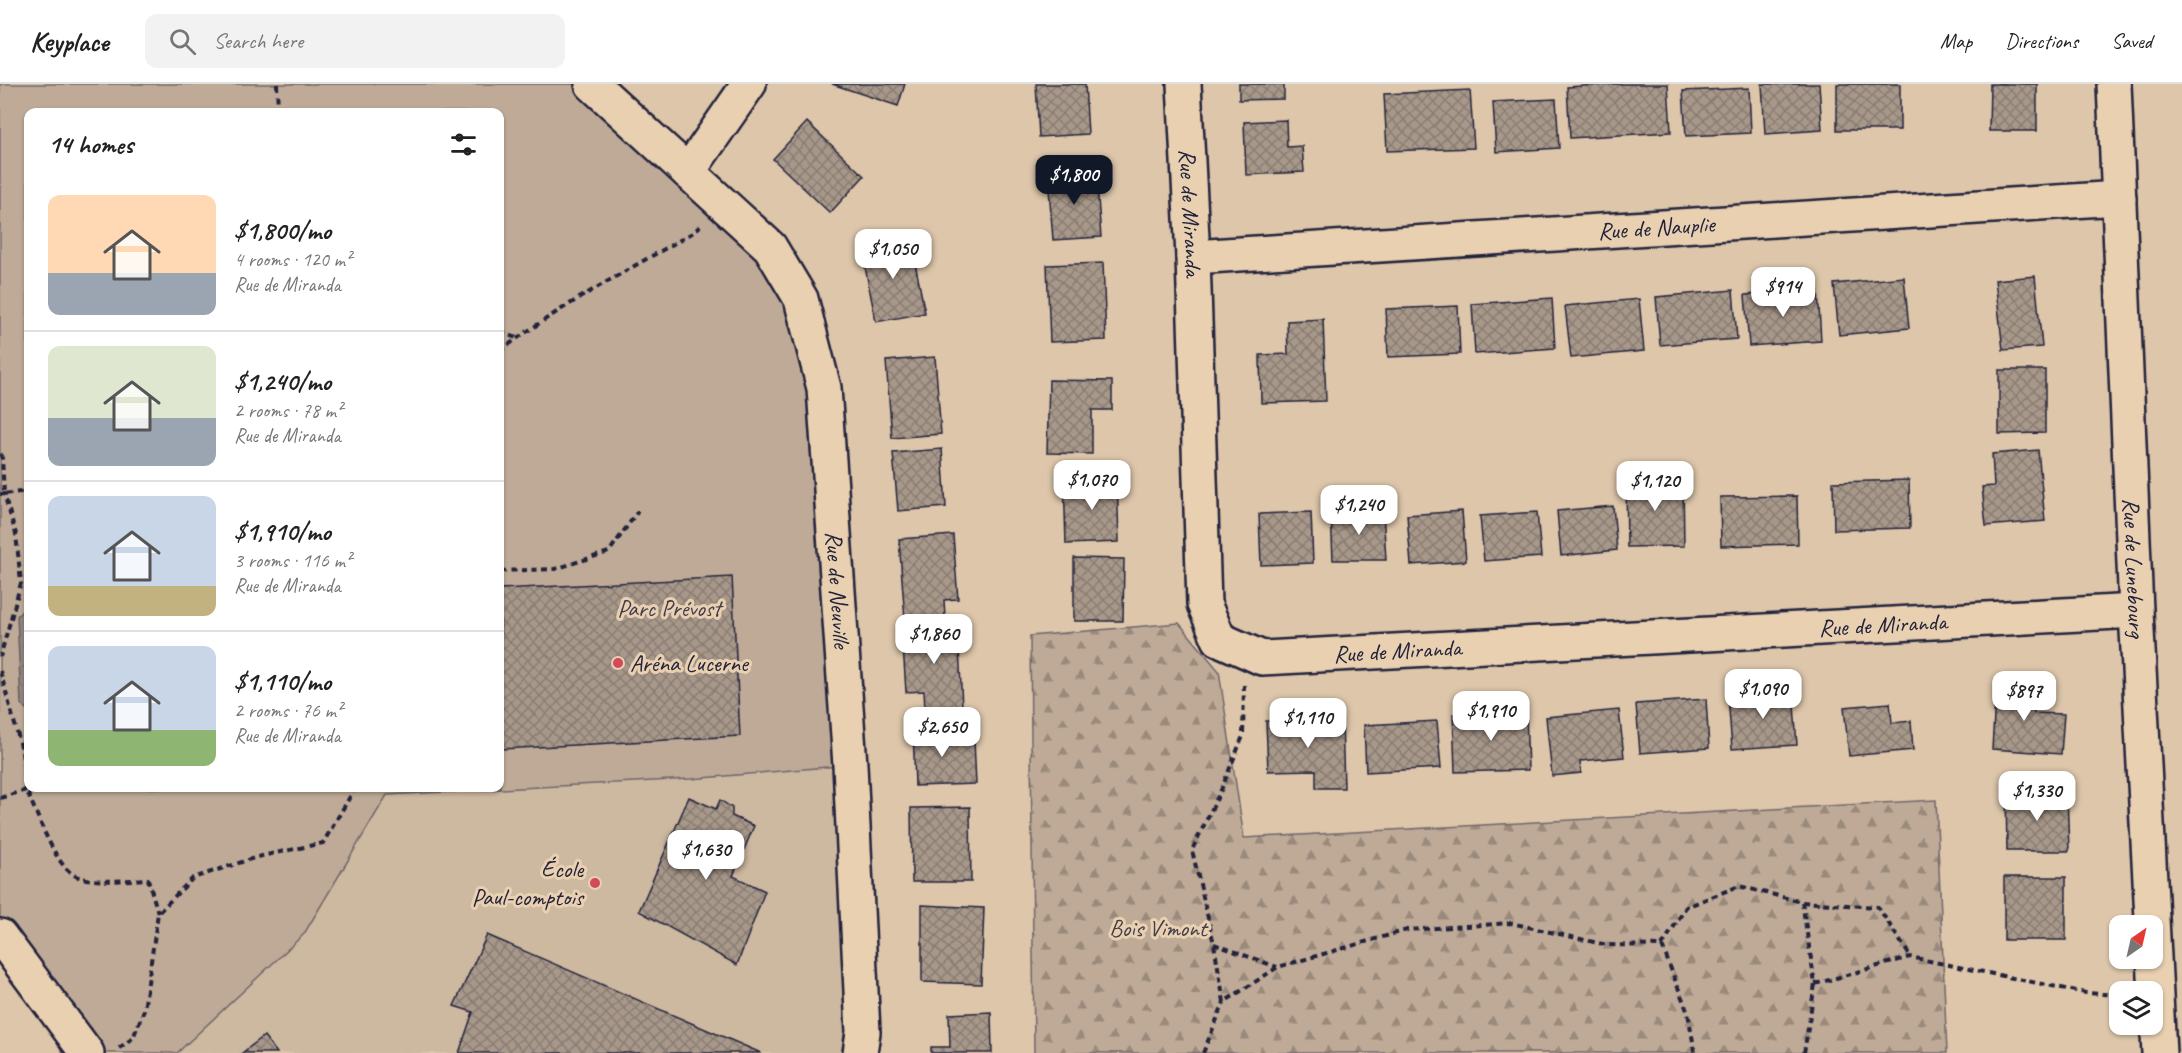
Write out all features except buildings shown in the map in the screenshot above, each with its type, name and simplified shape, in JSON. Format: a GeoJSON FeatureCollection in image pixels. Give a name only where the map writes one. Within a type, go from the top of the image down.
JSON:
{"type":"FeatureCollection","features":[{"type":"Feature","properties":{"kind":"street","name":"Rue de Neuville"},"geometry":{"type":"LineString","coordinates":[[592,84],[770,247],[801,299],[824,388],[850,765],[863,1032],[861,1053]]}},
{"type":"Feature","properties":{"kind":"street"},"geometry":{"type":"LineString","coordinates":[[688,172],[750,84]]}},
{"type":"Feature","properties":{"kind":"street","name":"Rue de Miranda"},"geometry":{"type":"LineString","coordinates":[[1184,84],[1193,257],[1204,604],[1219,639],[1263,658],[2136,611]]}},
{"type":"Feature","properties":{"kind":"street","name":"Rue de Lunebourg"},"geometry":{"type":"LineString","coordinates":[[2114,84],[2136,611],[2169,1010],[2159,1053]]}},
{"type":"Feature","properties":{"kind":"street","name":"Rue de Nauplie"},"geometry":{"type":"LineString","coordinates":[[1193,257],[2119,198]]}},
{"type":"Feature","properties":{"kind":"street"},"geometry":{"type":"LineString","coordinates":[[0,936],[92,1053]]}},
{"type":"Feature","properties":{"kind":"path"},"geometry":{"type":"LineString","coordinates":[[277,84],[278,108]]}},
{"type":"Feature","properties":{"kind":"path"},"geometry":{"type":"LineString","coordinates":[[504,348],[694,232],[722,203]]}},
{"type":"Feature","properties":{"kind":"path"},"geometry":{"type":"LineString","coordinates":[[504,333],[517,338]]}},
{"type":"Feature","properties":{"kind":"path"},"geometry":{"type":"LineString","coordinates":[[0,454],[2,494],[16,534],[21,583],[0,657]]}},
{"type":"Feature","properties":{"kind":"path"},"geometry":{"type":"LineString","coordinates":[[2,494],[24,491]]}},
{"type":"Feature","properties":{"kind":"path"},"geometry":{"type":"LineString","coordinates":[[504,571],[555,569],[609,552],[638,511]]}},
{"type":"Feature","properties":{"kind":"path"},"geometry":{"type":"LineString","coordinates":[[1203,1053],[1224,1002],[1214,944],[1192,850],[1221,790],[1243,736],[1244,650]]}},
{"type":"Feature","properties":{"kind":"path"},"geometry":{"type":"LineString","coordinates":[[0,671],[22,750],[24,770]]}},
{"type":"Feature","properties":{"kind":"path"},"geometry":{"type":"LineString","coordinates":[[0,798],[24,791]]}},
{"type":"Feature","properties":{"kind":"path"},"geometry":{"type":"LineString","coordinates":[[27,792],[60,865],[75,877],[111,882],[148,879],[158,913],[144,1010],[133,1038],[92,1053]]}},
{"type":"Feature","properties":{"kind":"path"},"geometry":{"type":"LineString","coordinates":[[158,913],[193,878],[257,857],[323,843],[353,792]]}},
{"type":"Feature","properties":{"kind":"path"},"geometry":{"type":"LineString","coordinates":[[1662,946],[1686,907],[1739,886],[1802,902],[1878,907],[1910,957]]}},
{"type":"Feature","properties":{"kind":"path"},"geometry":{"type":"LineString","coordinates":[[1802,902],[1815,984],[1804,1053]]}},
{"type":"Feature","properties":{"kind":"path"},"geometry":{"type":"LineString","coordinates":[[1224,1002],[1278,968],[1407,930],[1512,923],[1607,945],[1662,946]]}},
{"type":"Feature","properties":{"kind":"path"},"geometry":{"type":"LineString","coordinates":[[1214,944],[1278,968]]}},
{"type":"Feature","properties":{"kind":"path"},"geometry":{"type":"LineString","coordinates":[[1662,946],[1688,1013],[1695,1053]]}},
{"type":"Feature","properties":{"kind":"path"},"geometry":{"type":"LineString","coordinates":[[1815,984],[1910,957],[2086,993],[2109,994]]}},
{"type":"Feature","properties":{"kind":"shaded area","name":"École Paul-comptois"},"geometry":{"type":"Polygon","coordinates":[[[850,765],[860,1053],[177,1053],[304,934],[387,795],[504,792],[504,789],[691,779],[850,765]]]}},
{"type":"Feature","properties":{"kind":"green space","name":"Parc Prévost"},"geometry":{"type":"Polygon","coordinates":[[[0,84],[592,84],[801,299],[850,765],[691,779],[504,789],[504,108],[24,108],[24,792],[444,792],[387,795],[304,934],[177,1053],[87,1053],[0,936],[0,84]]]}},
{"type":"Feature","properties":{"kind":"green space","name":"Bois Vimont"},"geometry":{"type":"Polygon","coordinates":[[[1179,623],[1219,671],[1244,838],[1936,800],[1947,1053],[1034,1053],[1030,636],[1179,623]]]}},
{"type":"Feature","properties":{"kind":"water"},"geometry":{"type":"Polygon","coordinates":[[[24,609],[24,707],[21,704],[17,616],[24,609]]]}},
{"type":"Feature","properties":{"kind":"place","name":"Aréna Lucerne"},"geometry":{"type":"Point","coordinates":[618,663]}},
{"type":"Feature","properties":{"kind":"place","name":"École Paul-comptois"},"geometry":{"type":"Point","coordinates":[595,883]}}]}
